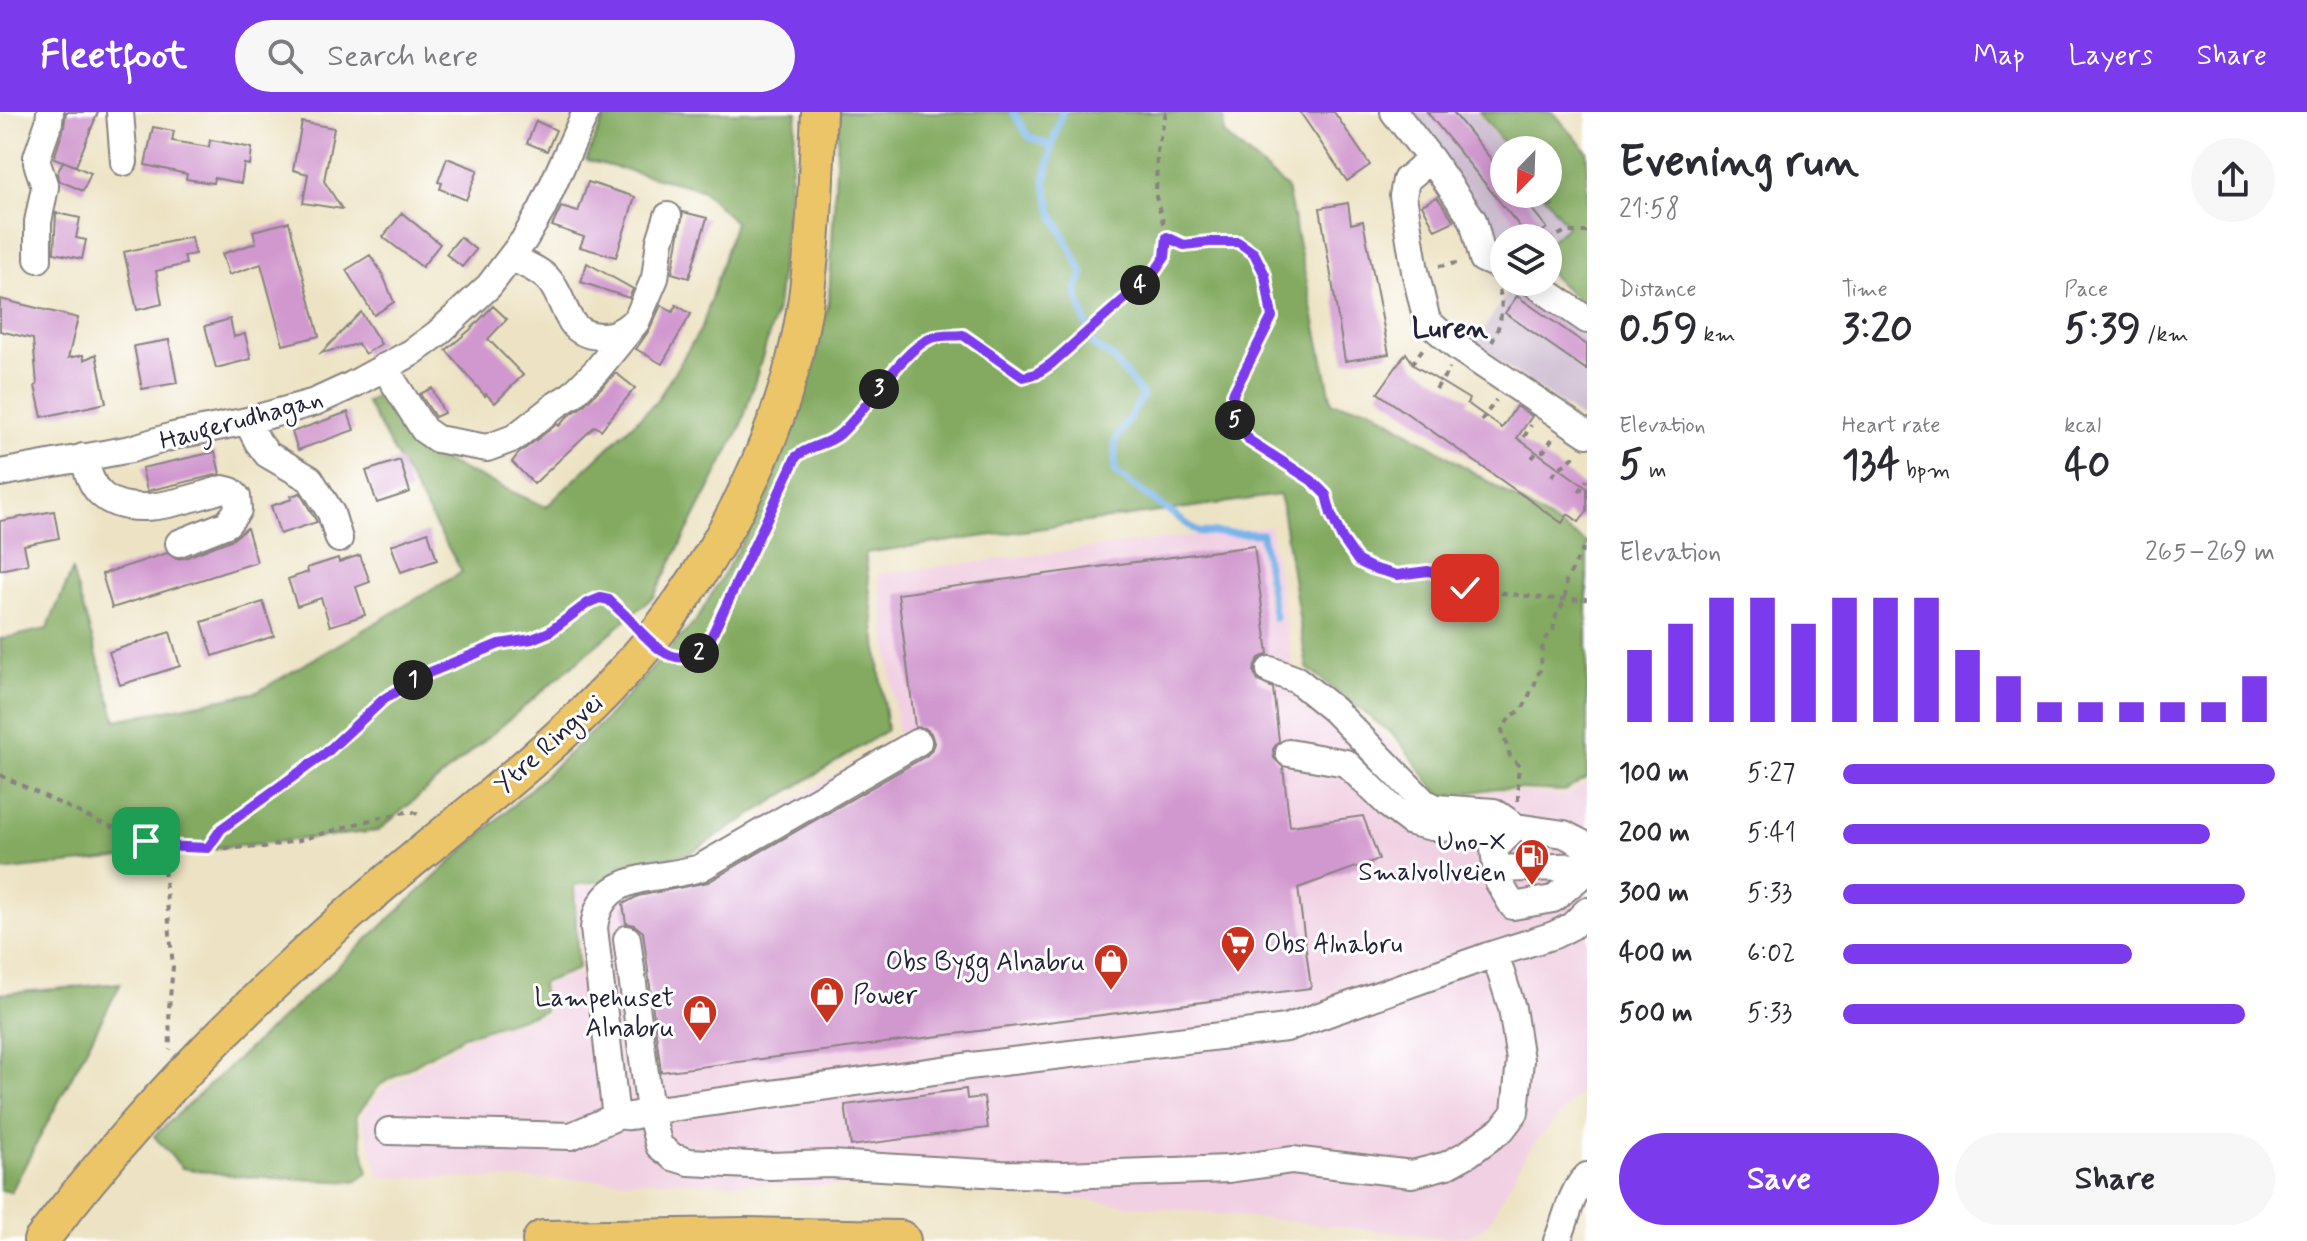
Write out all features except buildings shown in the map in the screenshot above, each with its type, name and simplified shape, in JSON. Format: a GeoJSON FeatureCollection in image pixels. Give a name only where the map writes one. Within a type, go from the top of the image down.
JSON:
{"type":"FeatureCollection","features":[{"type":"Feature","properties":{"kind":"highway"},"geometry":{"type":"LineString","coordinates":[[543,1241],[759,1238],[900,1241]]}},
{"type":"Feature","properties":{"kind":"main road","name":"Ytre Ringvei"},"geometry":{"type":"LineString","coordinates":[[41,1241],[110,1155],[209,1048],[302,957],[608,690],[677,608],[745,493],[784,393],[807,294],[814,225],[819,112]]}},
{"type":"Feature","properties":{"kind":"street"},"geometry":{"type":"LineString","coordinates":[[38,259],[38,222],[45,187],[37,157],[50,112]]}},
{"type":"Feature","properties":{"kind":"street"},"geometry":{"type":"LineString","coordinates":[[120,112],[124,162]]}},
{"type":"Feature","properties":{"kind":"street","name":"Haugerudhagan"},"geometry":{"type":"LineString","coordinates":[[0,473],[131,449],[315,402],[411,353],[437,334],[489,286],[511,257],[542,209],[586,112]]}},
{"type":"Feature","properties":{"kind":"street"},"geometry":{"type":"LineString","coordinates":[[1394,112],[1473,220],[1490,256]]}},
{"type":"Feature","properties":{"kind":"street"},"geometry":{"type":"LineString","coordinates":[[1431,159],[1406,180],[1403,196],[1424,316],[1437,332],[1584,440]]}},
{"type":"Feature","properties":{"kind":"street"},"geometry":{"type":"LineString","coordinates":[[384,367],[424,430],[437,439],[487,448],[514,438],[572,395],[636,322],[655,278],[660,241],[668,216]]}},
{"type":"Feature","properties":{"kind":"street"},"geometry":{"type":"LineString","coordinates":[[511,257],[546,278],[568,318],[576,328],[587,334],[613,336],[638,317]]}},
{"type":"Feature","properties":{"kind":"street"},"geometry":{"type":"LineString","coordinates":[[1552,296],[1587,320]]}},
{"type":"Feature","properties":{"kind":"street"},"geometry":{"type":"LineString","coordinates":[[247,421],[267,454],[310,479],[331,513],[339,539]]}},
{"type":"Feature","properties":{"kind":"street"},"geometry":{"type":"LineString","coordinates":[[83,457],[99,491],[111,501],[124,506],[167,504],[223,489],[237,497],[238,510],[227,524],[179,543]]}},
{"type":"Feature","properties":{"kind":"street"},"geometry":{"type":"LineString","coordinates":[[1270,670],[1297,680],[1334,710],[1424,802],[1440,808],[1494,812],[1516,827]]}},
{"type":"Feature","properties":{"kind":"street"},"geometry":{"type":"LineString","coordinates":[[918,742],[700,868],[628,882],[611,890],[600,904],[594,928],[615,1109],[620,1115],[625,1117],[970,1066],[1286,1028],[1563,931],[1587,911]]}},
{"type":"Feature","properties":{"kind":"street"},"geometry":{"type":"LineString","coordinates":[[1289,753],[1346,763],[1411,822],[1484,833],[1516,827],[1564,834],[1587,846]]}},
{"type":"Feature","properties":{"kind":"street"},"geometry":{"type":"LineString","coordinates":[[1516,827],[1494,849],[1498,881],[1513,906],[1553,899],[1587,868]]}},
{"type":"Feature","properties":{"kind":"street"},"geometry":{"type":"LineString","coordinates":[[1497,869],[1587,868]]}},
{"type":"Feature","properties":{"kind":"street"},"geometry":{"type":"LineString","coordinates":[[627,939],[650,1111],[659,1146],[673,1157],[689,1162],[770,1166],[830,1164],[1001,1174],[1229,1169],[1292,1160],[1412,1174],[1447,1165],[1502,1129],[1515,1112],[1520,1060],[1512,1008],[1492,955]]}},
{"type":"Feature","properties":{"kind":"street"},"geometry":{"type":"LineString","coordinates":[[389,1131],[571,1136],[620,1115]]}},
{"type":"Feature","properties":{"kind":"street"},"geometry":{"type":"LineString","coordinates":[[1570,1223],[1575,1191],[1587,1176]]}},
{"type":"Feature","properties":{"kind":"path"},"geometry":{"type":"LineString","coordinates":[[784,481],[796,457],[805,449],[837,437],[892,373],[931,338],[963,335],[1023,377],[1036,374],[1154,273],[1165,257],[1167,237],[1156,197],[1157,151],[1166,112]]}},
{"type":"Feature","properties":{"kind":"path"},"geometry":{"type":"LineString","coordinates":[[1562,233],[1587,232]]}},
{"type":"Feature","properties":{"kind":"path"},"geometry":{"type":"LineString","coordinates":[[1167,237],[1184,245],[1238,242],[1254,253],[1265,275],[1272,317],[1233,394],[1235,420],[1250,441],[1311,480],[1326,495],[1331,514],[1358,561],[1397,575],[1428,571],[1436,573],[1470,592],[1496,592],[1565,601],[1587,599]]}},
{"type":"Feature","properties":{"kind":"path"},"geometry":{"type":"LineString","coordinates":[[1479,361],[1498,332],[1501,296]]}},
{"type":"Feature","properties":{"kind":"path"},"geometry":{"type":"LineString","coordinates":[[1552,476],[1557,469],[1569,463],[1584,440]]}},
{"type":"Feature","properties":{"kind":"path"},"geometry":{"type":"LineString","coordinates":[[1579,492],[1587,480]]}},
{"type":"Feature","properties":{"kind":"path"},"geometry":{"type":"LineString","coordinates":[[208,848],[221,829],[326,753],[384,699],[421,676],[499,644],[532,639],[549,632],[588,603],[600,598],[609,600],[659,649],[677,658],[697,655],[706,648],[778,493]]}},
{"type":"Feature","properties":{"kind":"path"},"geometry":{"type":"LineString","coordinates":[[1518,775],[1520,767],[1510,756],[1502,730],[1510,717],[1522,710],[1525,704],[1541,667],[1542,649],[1553,630],[1557,612],[1565,601],[1566,581],[1587,542]]}},
{"type":"Feature","properties":{"kind":"path"},"geometry":{"type":"LineString","coordinates":[[0,775],[60,805],[162,846],[245,849],[279,845],[411,811],[419,813],[430,824]]}},
{"type":"Feature","properties":{"kind":"path"},"geometry":{"type":"LineString","coordinates":[[162,846],[173,967],[169,1008],[170,1054]]}},
{"type":"Feature","properties":{"kind":"shaded area"},"geometry":{"type":"Polygon","coordinates":[[[1403,112],[1476,112],[1496,136],[1490,136],[1490,208],[1556,208],[1568,223],[1562,228],[1562,224],[1494,224],[1403,112]]]}},
{"type":"Feature","properties":{"kind":"shaded area"},"geometry":{"type":"Polygon","coordinates":[[[1505,296],[1530,296],[1587,337],[1587,422],[1474,344],[1505,296]]]}},
{"type":"Feature","properties":{"kind":"shaded area"},"geometry":{"type":"Polygon","coordinates":[[[1270,526],[1294,672],[1392,741],[1437,800],[1498,791],[1566,795],[1587,782],[1587,1084],[1528,1151],[1488,1224],[1469,1236],[1440,1237],[995,1191],[667,1181],[380,1177],[361,1116],[381,1091],[467,1038],[548,1014],[545,985],[582,972],[576,888],[610,883],[622,871],[689,863],[898,736],[879,574],[1270,526]]]}},
{"type":"Feature","properties":{"kind":"green space"},"geometry":{"type":"Polygon","coordinates":[[[606,112],[797,112],[777,309],[741,426],[654,596],[378,831],[0,871],[0,639],[47,629],[72,571],[116,720],[257,692],[462,572],[366,402],[381,393],[415,448],[546,507],[656,402],[702,327],[735,222],[701,189],[586,160],[606,112]]]}},
{"type":"Feature","properties":{"kind":"green space"},"geometry":{"type":"Polygon","coordinates":[[[839,112],[1223,112],[1224,134],[1287,188],[1332,403],[1370,408],[1587,543],[1587,778],[1564,791],[1498,788],[1441,797],[1396,737],[1307,668],[1280,495],[865,553],[887,730],[690,853],[618,866],[607,880],[574,885],[578,969],[542,983],[545,1011],[464,1036],[380,1085],[356,1116],[368,1173],[355,1182],[238,1176],[182,1168],[154,1136],[604,721],[696,621],[748,532],[800,410],[829,301],[839,112]]]}},
{"type":"Feature","properties":{"kind":"green space"},"geometry":{"type":"Polygon","coordinates":[[[1479,112],[1553,112],[1587,151],[1587,310],[1562,285],[1562,230],[1567,226],[1554,208],[1562,208],[1562,136],[1498,136],[1479,112]]]}},
{"type":"Feature","properties":{"kind":"green space"},"geometry":{"type":"Polygon","coordinates":[[[121,983],[11,1192],[0,1190],[0,994],[121,983]]]}},
{"type":"Feature","properties":{"kind":"waterway"},"geometry":{"type":"LineString","coordinates":[[1013,112],[1029,137],[1052,146],[1045,183],[1052,212],[1083,273],[1076,291],[1093,345],[1112,357],[1143,396],[1115,441],[1115,472],[1198,532],[1262,534],[1275,618]]}},
{"type":"Feature","properties":{"kind":"waterway"},"geometry":{"type":"LineString","coordinates":[[1052,146],[1062,112]]}},
{"type":"Feature","properties":{"kind":"place","name":"Uno-X Smalvollveien"},"geometry":{"type":"Point","coordinates":[1532,887]}},
{"type":"Feature","properties":{"kind":"place","name":"Obs Alnabru"},"geometry":{"type":"Point","coordinates":[1238,974]}},
{"type":"Feature","properties":{"kind":"place","name":"Obs Bygg Alnabru"},"geometry":{"type":"Point","coordinates":[1111,992]}},
{"type":"Feature","properties":{"kind":"place","name":"Power"},"geometry":{"type":"Point","coordinates":[827,1025]}},
{"type":"Feature","properties":{"kind":"place","name":"Lampehuset Alnabru"},"geometry":{"type":"Point","coordinates":[700,1043]}},
{"type":"Feature","properties":{"kind":"district","name":"Luren"},"geometry":{"type":"Point","coordinates":[1450,327]}},
{"type":"Feature","properties":{"kind":"route"},"geometry":{"type":"LineString","coordinates":[[146,841],[185,849],[208,848],[221,829],[326,753],[384,699],[421,676],[459,660],[499,644],[532,639],[549,632],[570,615],[600,598],[609,600],[669,655],[677,658],[697,655],[706,648],[796,457],[805,449],[837,437],[913,351],[931,338],[963,335],[1023,377],[1045,370],[1154,273],[1165,257],[1167,237],[1184,245],[1238,242],[1254,253],[1265,275],[1272,317],[1233,394],[1235,420],[1250,441],[1311,480],[1326,495],[1342,538],[1358,561],[1397,575],[1428,571],[1436,573],[1465,588]]}}]}
